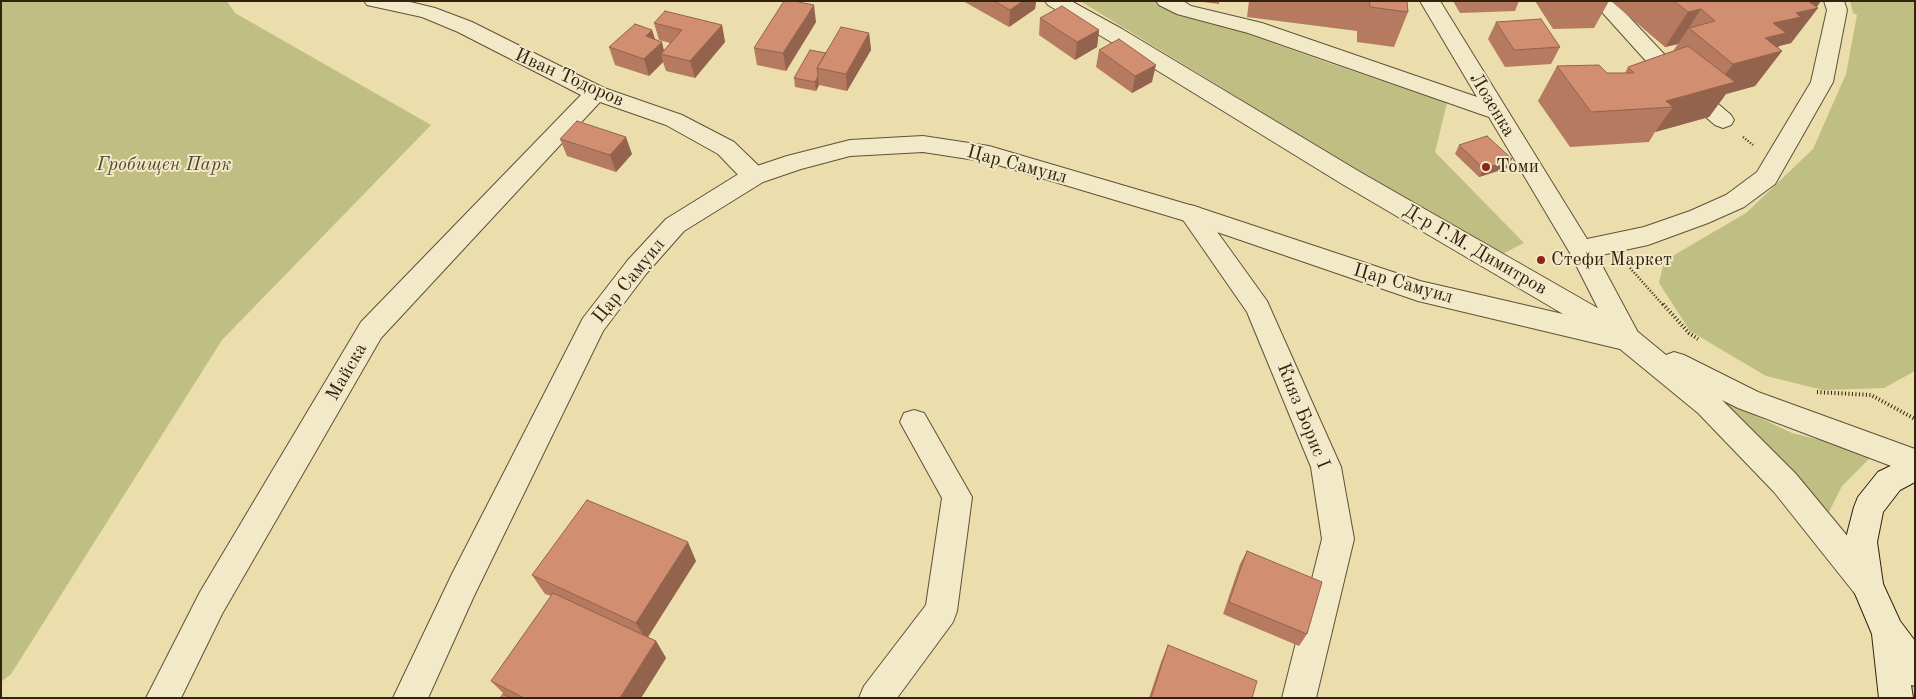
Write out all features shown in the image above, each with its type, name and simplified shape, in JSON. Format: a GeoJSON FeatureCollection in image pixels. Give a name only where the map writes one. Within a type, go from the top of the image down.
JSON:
{"type":"FeatureCollection","features":[{"type":"Feature","properties":{"kind":"street","name":"Иван Тодоров"},"geometry":{"type":"LineString","coordinates":[[374,1],[428,12],[465,27],[596,94],[674,120],[726,148],[754,176]]}},
{"type":"Feature","properties":{"kind":"street","name":"Д-р Г.М. Димитров"},"geometry":{"type":"LineString","coordinates":[[1055,1],[1114,34],[1360,183],[1628,340],[1748,400],[1915,462]]}},
{"type":"Feature","properties":{"kind":"street"},"geometry":{"type":"LineString","coordinates":[[1166,1],[1184,10],[1255,28],[1495,111]]}},
{"type":"Feature","properties":{"kind":"street","name":"Лозенка"},"geometry":{"type":"LineString","coordinates":[[1430,1],[1580,250],[1628,340]]}},
{"type":"Feature","properties":{"kind":"street"},"geometry":{"type":"LineString","coordinates":[[1602,1],[1672,76],[1723,120]]}},
{"type":"Feature","properties":{"kind":"street"},"geometry":{"type":"LineString","coordinates":[[1580,250],[1648,236],[1735,201],[1766,178],[1822,82],[1837,10],[1834,1]]}},
{"type":"Feature","properties":{"kind":"street","name":"Майска"},"geometry":{"type":"LineString","coordinates":[[163,698],[211,603],[371,330],[596,94]]}},
{"type":"Feature","properties":{"kind":"street","name":"Цар Самуил"},"geometry":{"type":"LineString","coordinates":[[410,698],[467,577],[593,326],[638,267],[675,225],[754,176],[795,162],[850,148],[923,144],[989,154],[1191,214],[1418,291],[1628,340]]}},
{"type":"Feature","properties":{"kind":"street","name":"Княз Борис I"},"geometry":{"type":"LineString","coordinates":[[1191,214],[1258,308],[1300,401],[1326,467],[1338,539],[1299,698]]}},
{"type":"Feature","properties":{"kind":"street"},"geometry":{"type":"LineString","coordinates":[[1628,340],[1708,405],[1785,483],[1867,584],[1888,632],[1915,670]]}},
{"type":"Feature","properties":{"kind":"street"},"geometry":{"type":"LineString","coordinates":[[876,698],[942,611],[957,497],[914,422]]}},
{"type":"Feature","properties":{"kind":"street"},"geometry":{"type":"LineString","coordinates":[[1867,584],[1861,542],[1869,507],[1889,480],[1915,467]]}},
{"type":"Feature","properties":{"kind":"street"},"geometry":{"type":"LineString","coordinates":[[1888,632],[1896,698]]}},
{"type":"Feature","properties":{"kind":"path"},"geometry":{"type":"LineString","coordinates":[[1723,120],[1774,163]]}},
{"type":"Feature","properties":{"kind":"path"},"geometry":{"type":"LineString","coordinates":[[1610,243],[1643,284],[1682,326],[1704,343]]}},
{"type":"Feature","properties":{"kind":"path"},"geometry":{"type":"LineString","coordinates":[[1808,390],[1825,394],[1871,394],[1915,419]]}},
{"type":"Feature","properties":{"kind":"green space","name":"Гробищен Парк"},"geometry":{"type":"Polygon","coordinates":[[[1,1],[227,1],[235,13],[431,125],[222,340],[11,674],[1,682],[1,1]]]}},
{"type":"Feature","properties":{"kind":"green space"},"geometry":{"type":"Polygon","coordinates":[[[1080,1],[1155,1],[1447,103],[1435,152],[1524,243],[1500,255],[1412,204],[1080,1]]]}},
{"type":"Feature","properties":{"kind":"green space"},"geometry":{"type":"Polygon","coordinates":[[[1850,1],[1915,1],[1915,371],[1884,388],[1823,390],[1766,376],[1690,331],[1659,283],[1664,261],[1746,213],[1813,149],[1846,74],[1857,15],[1853,13],[1850,1]]]}},
{"type":"Feature","properties":{"kind":"green space"},"geometry":{"type":"Polygon","coordinates":[[[1711,398],[1724,401],[1792,433],[1869,452],[1869,459],[1842,486],[1824,522],[1711,398]]]}},
{"type":"Feature","properties":{"kind":"building"},"geometry":{"type":"Polygon","coordinates":[[[784,1],[814,5],[783,53],[754,48],[784,1]]]}},
{"type":"Feature","properties":{"kind":"building"},"geometry":{"type":"Polygon","coordinates":[[[994,1],[1023,1],[1010,10],[994,1]]]}},
{"type":"Feature","properties":{"kind":"building"},"geometry":{"type":"Polygon","coordinates":[[[1369,1],[1407,1],[1408,12],[1370,7],[1369,1]]]}},
{"type":"Feature","properties":{"kind":"building"},"geometry":{"type":"Polygon","coordinates":[[[1674,1],[1808,1],[1818,8],[1796,13],[1801,17],[1773,23],[1786,33],[1765,38],[1782,51],[1733,64],[1689,28],[1715,21],[1701,9],[1688,12],[1674,1]]]}},
{"type":"Feature","properties":{"kind":"building"},"geometry":{"type":"Polygon","coordinates":[[[1062,6],[1099,30],[1077,42],[1040,18],[1062,6]]]}},
{"type":"Feature","properties":{"kind":"building"},"geometry":{"type":"Polygon","coordinates":[[[665,11],[722,25],[690,61],[661,54],[682,30],[654,23],[665,11]]]}},
{"type":"Feature","properties":{"kind":"building"},"geometry":{"type":"Polygon","coordinates":[[[1541,19],[1560,47],[1514,50],[1496,22],[1541,19]]]}},
{"type":"Feature","properties":{"kind":"building"},"geometry":{"type":"Polygon","coordinates":[[[635,24],[652,30],[646,36],[662,42],[644,59],[609,47],[635,24]]]}},
{"type":"Feature","properties":{"kind":"building"},"geometry":{"type":"Polygon","coordinates":[[[841,27],[869,33],[846,74],[817,68],[841,27]]]}},
{"type":"Feature","properties":{"kind":"building"},"geometry":{"type":"Polygon","coordinates":[[[1119,39],[1156,65],[1135,76],[1099,50],[1119,39]]]}},
{"type":"Feature","properties":{"kind":"building"},"geometry":{"type":"Polygon","coordinates":[[[1688,46],[1735,82],[1666,101],[1673,107],[1591,112],[1557,66],[1599,65],[1607,73],[1634,73],[1628,67],[1688,46]]]}},
{"type":"Feature","properties":{"kind":"building"},"geometry":{"type":"Polygon","coordinates":[[[810,50],[826,53],[817,68],[818,76],[815,82],[794,78],[810,50]]]}},
{"type":"Feature","properties":{"kind":"building"},"geometry":{"type":"Polygon","coordinates":[[[577,121],[626,137],[610,155],[560,139],[577,121]]]}},
{"type":"Feature","properties":{"kind":"building"},"geometry":{"type":"Polygon","coordinates":[[[1487,136],[1512,159],[1484,169],[1459,145],[1487,136]]]}},
{"type":"Feature","properties":{"kind":"building"},"geometry":{"type":"Polygon","coordinates":[[[587,500],[688,542],[636,623],[532,575],[587,500]]]}},
{"type":"Feature","properties":{"kind":"building"},"geometry":{"type":"Polygon","coordinates":[[[1247,551],[1322,582],[1307,634],[1229,602],[1247,551]]]}},
{"type":"Feature","properties":{"kind":"building"},"geometry":{"type":"Polygon","coordinates":[[[553,593],[656,641],[620,698],[524,698],[491,681],[553,593]]]}},
{"type":"Feature","properties":{"kind":"building"},"geometry":{"type":"Polygon","coordinates":[[[1168,645],[1257,681],[1252,698],[1151,698],[1168,645]]]}},
{"type":"Feature","properties":{"kind":"building"},"geometry":{"type":"Polygon","coordinates":[[[503,694],[510,698],[500,698],[503,694]]]}},
{"type":"Feature","properties":{"kind":"place","name":"Томи"},"geometry":{"type":"Point","coordinates":[1486,167]}},
{"type":"Feature","properties":{"kind":"place","name":"Стефи Маркет"},"geometry":{"type":"Point","coordinates":[1541,260]}}]}
